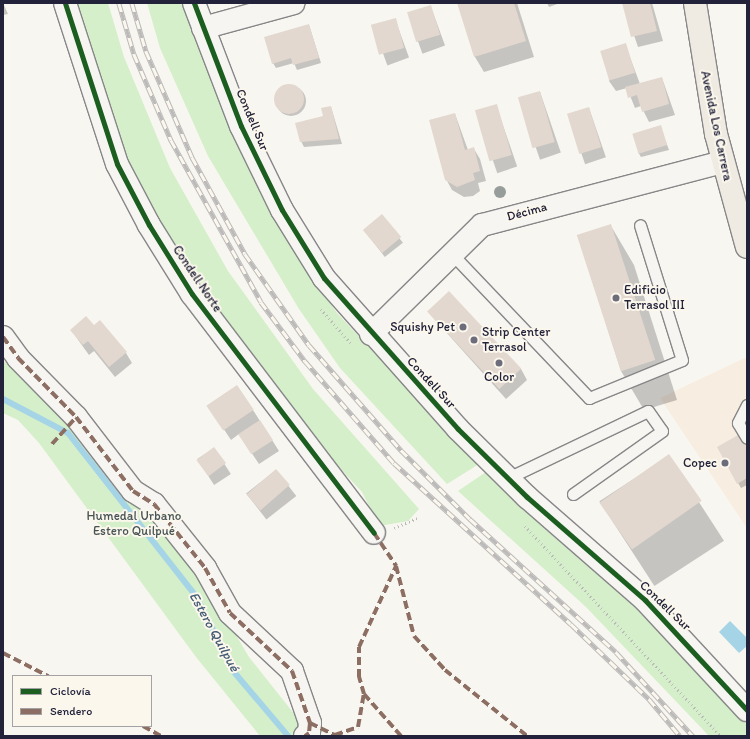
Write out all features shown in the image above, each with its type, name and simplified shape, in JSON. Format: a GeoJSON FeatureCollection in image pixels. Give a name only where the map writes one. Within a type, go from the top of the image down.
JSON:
{"type":"FeatureCollection","features":[{"type":"Feature","properties":{"kind":"main road","name":"Avenida Los Carrera"},"geometry":{"type":"LineString","coordinates":[[695,3],[722,162],[747,246]]}},
{"type":"Feature","properties":{"kind":"street","name":"Condell Norte"},"geometry":{"type":"LineString","coordinates":[[65,3],[117,164],[148,225],[192,294],[374,533]]}},
{"type":"Feature","properties":{"kind":"street","name":"Condell Sur"},"geometry":{"type":"LineString","coordinates":[[194,3],[241,126],[282,210],[324,278],[371,334],[508,478],[645,600],[747,710]]}},
{"type":"Feature","properties":{"kind":"street"},"geometry":{"type":"LineString","coordinates":[[203,28],[294,3]]}},
{"type":"Feature","properties":{"kind":"street","name":"Décima"},"geometry":{"type":"LineString","coordinates":[[371,334],[482,225],[722,162]]}},
{"type":"Feature","properties":{"kind":"street"},"geometry":{"type":"LineString","coordinates":[[3,337],[18,358],[76,417],[133,490],[154,504],[205,568],[230,613],[292,671],[310,722],[307,734]]}},
{"type":"Feature","properties":{"kind":"lane"},"geometry":{"type":"LineString","coordinates":[[452,254],[589,398],[682,360],[640,225]]}},
{"type":"Feature","properties":{"kind":"lane"},"geometry":{"type":"LineString","coordinates":[[747,405],[738,423],[747,438]]}},
{"type":"Feature","properties":{"kind":"lane"},"geometry":{"type":"LineString","coordinates":[[508,478],[648,412],[662,431],[573,494]]}},
{"type":"Feature","properties":{"kind":"shaded area","name":"Copec"},"geometry":{"type":"Polygon","coordinates":[[[747,357],[747,528],[660,398],[747,357]]]}},
{"type":"Feature","properties":{"kind":"green space"},"geometry":{"type":"Polygon","coordinates":[[[76,3],[108,3],[124,57],[170,168],[228,271],[313,389],[419,509],[408,521],[379,526],[362,492],[302,427],[215,315],[135,181],[76,3]]]}},
{"type":"Feature","properties":{"kind":"green space"},"geometry":{"type":"Polygon","coordinates":[[[147,3],[185,3],[257,183],[296,255],[337,313],[479,464],[447,484],[340,368],[299,309],[208,156],[160,48],[147,3]]]}},
{"type":"Feature","properties":{"kind":"green space","name":"Humedal Urbano Estero Quilpué"},"geometry":{"type":"Polygon","coordinates":[[[3,361],[32,373],[162,511],[249,657],[303,725],[319,736],[260,736],[196,657],[39,443],[18,420],[3,413],[3,361]]]}},
{"type":"Feature","properties":{"kind":"green space"},"geometry":{"type":"Polygon","coordinates":[[[486,472],[646,614],[698,666],[747,725],[747,736],[709,736],[586,607],[458,491],[486,472]]]}},
{"type":"Feature","properties":{"kind":"water"},"geometry":{"type":"Polygon","coordinates":[[[730,621],[747,638],[747,646],[739,653],[719,632],[730,621]]]}},
{"type":"Feature","properties":{"kind":"building"},"geometry":{"type":"Polygon","coordinates":[[[457,3],[514,3],[526,41],[474,57],[457,3]]]}},
{"type":"Feature","properties":{"kind":"building"},"geometry":{"type":"Polygon","coordinates":[[[622,3],[650,3],[657,31],[631,37],[622,3]]]}},
{"type":"Feature","properties":{"kind":"building"},"geometry":{"type":"Polygon","coordinates":[[[431,5],[440,35],[416,42],[407,12],[431,5]]]}},
{"type":"Feature","properties":{"kind":"building"},"geometry":{"type":"Polygon","coordinates":[[[396,18],[404,48],[379,55],[371,25],[396,18]]]}},
{"type":"Feature","properties":{"kind":"building"},"geometry":{"type":"Polygon","coordinates":[[[309,24],[319,58],[293,65],[291,58],[272,64],[264,37],[309,24]]]}},
{"type":"Feature","properties":{"kind":"building"},"geometry":{"type":"Polygon","coordinates":[[[626,43],[635,73],[609,81],[600,51],[626,43]]]}},
{"type":"Feature","properties":{"kind":"building"},"geometry":{"type":"Polygon","coordinates":[[[662,77],[669,104],[642,112],[637,95],[628,98],[625,87],[662,77]]]}},
{"type":"Feature","properties":{"kind":"building"},"geometry":{"type":"Polygon","coordinates":[[[289,84],[299,89],[304,99],[299,109],[289,114],[279,109],[274,99],[279,89],[289,84]]]}},
{"type":"Feature","properties":{"kind":"building"},"geometry":{"type":"Polygon","coordinates":[[[540,91],[555,142],[532,148],[518,97],[540,91]]]}},
{"type":"Feature","properties":{"kind":"building"},"geometry":{"type":"Polygon","coordinates":[[[497,104],[512,155],[489,161],[475,110],[497,104]]]}},
{"type":"Feature","properties":{"kind":"building"},"geometry":{"type":"Polygon","coordinates":[[[331,106],[339,139],[300,142],[295,123],[323,116],[321,108],[331,106]]]}},
{"type":"Feature","properties":{"kind":"building"},"geometry":{"type":"Polygon","coordinates":[[[589,107],[601,147],[579,154],[567,114],[589,107]]]}},
{"type":"Feature","properties":{"kind":"building"},"geometry":{"type":"Polygon","coordinates":[[[455,113],[465,150],[474,147],[480,171],[473,173],[475,180],[457,187],[445,180],[429,120],[455,113]]]}},
{"type":"Feature","properties":{"kind":"building"},"geometry":{"type":"Polygon","coordinates":[[[661,125],[667,145],[638,154],[632,134],[661,125]]]}},
{"type":"Feature","properties":{"kind":"building"},"geometry":{"type":"Polygon","coordinates":[[[382,214],[401,237],[382,253],[363,230],[382,214]]]}},
{"type":"Feature","properties":{"kind":"building","name":"Edificio Terrasol III"},"geometry":{"type":"Polygon","coordinates":[[[611,224],[655,360],[621,371],[577,235],[611,224]]]}},
{"type":"Feature","properties":{"kind":"building","name":"Strip Center Terrasol"},"geometry":{"type":"Polygon","coordinates":[[[449,291],[521,369],[499,389],[427,311],[449,291]]]}},
{"type":"Feature","properties":{"kind":"building"},"geometry":{"type":"Polygon","coordinates":[[[86,316],[94,325],[100,320],[127,352],[109,367],[88,341],[83,345],[70,330],[86,316]]]}},
{"type":"Feature","properties":{"kind":"building"},"geometry":{"type":"Polygon","coordinates":[[[237,385],[254,410],[223,431],[206,406],[237,385]]]}},
{"type":"Feature","properties":{"kind":"building"},"geometry":{"type":"Polygon","coordinates":[[[260,420],[273,440],[251,454],[238,434],[260,420]]]}},
{"type":"Feature","properties":{"kind":"building"},"geometry":{"type":"Polygon","coordinates":[[[747,430],[747,478],[737,484],[717,447],[747,430]]]}},
{"type":"Feature","properties":{"kind":"building"},"geometry":{"type":"Polygon","coordinates":[[[214,447],[226,463],[208,476],[196,460],[214,447]]]}},
{"type":"Feature","properties":{"kind":"building"},"geometry":{"type":"Polygon","coordinates":[[[669,454],[702,501],[632,549],[599,503],[669,454]]]}},
{"type":"Feature","properties":{"kind":"building"},"geometry":{"type":"Polygon","coordinates":[[[276,469],[290,485],[260,510],[247,495],[276,469]]]}},
{"type":"Feature","properties":{"kind":"waterway","name":"Estero Quilpué"},"geometry":{"type":"LineString","coordinates":[[3,399],[68,433],[196,596],[234,672],[288,736]]}},
{"type":"Feature","properties":{"kind":"railway"},"geometry":{"type":"LineString","coordinates":[[119,3],[134,54],[171,140],[261,302],[305,361],[394,463],[571,624],[649,699],[680,736]]}},
{"type":"Feature","properties":{"kind":"railway"},"geometry":{"type":"LineString","coordinates":[[132,3],[146,51],[192,157],[245,254],[309,345],[401,450],[470,519],[616,652],[693,736]]}},
{"type":"Feature","properties":{"kind":"marked path"},"geometry":{"type":"LineString","coordinates":[[3,337],[18,358],[76,417],[133,491],[154,504],[205,568],[230,613],[292,671],[310,723],[309,733],[305,736]]}},
{"type":"Feature","properties":{"kind":"marked path"},"geometry":{"type":"LineString","coordinates":[[52,444],[76,417]]}},
{"type":"Feature","properties":{"kind":"marked path"},"geometry":{"type":"LineString","coordinates":[[374,533],[396,566],[414,636],[445,670],[527,736]]}},
{"type":"Feature","properties":{"kind":"marked path"},"geometry":{"type":"LineString","coordinates":[[310,723],[335,735],[358,727],[364,694],[359,677],[359,647],[396,566]]}},
{"type":"Feature","properties":{"kind":"marked path"},"geometry":{"type":"LineString","coordinates":[[3,653],[46,675]]}},
{"type":"Feature","properties":{"kind":"marked path"},"geometry":{"type":"LineString","coordinates":[[364,694],[401,736]]}},
{"type":"Feature","properties":{"kind":"marked path"},"geometry":{"type":"LineString","coordinates":[[145,727],[161,736]]}},
{"type":"Feature","properties":{"kind":"cycle path"},"geometry":{"type":"LineString","coordinates":[[65,3],[117,164],[149,225],[192,294],[374,533]]}},
{"type":"Feature","properties":{"kind":"cycle path"},"geometry":{"type":"LineString","coordinates":[[194,3],[241,126],[282,210],[324,278],[458,429],[527,497],[645,600],[747,710]]}},
{"type":"Feature","properties":{"kind":"place","name":"Edificio Terrasol III"},"geometry":{"type":"Point","coordinates":[616,298]}},
{"type":"Feature","properties":{"kind":"place","name":"Squishy Pet"},"geometry":{"type":"Point","coordinates":[463,327]}},
{"type":"Feature","properties":{"kind":"place","name":"Strip Center Terrasol"},"geometry":{"type":"Point","coordinates":[474,340]}},
{"type":"Feature","properties":{"kind":"place","name":"Color"},"geometry":{"type":"Point","coordinates":[499,363]}},
{"type":"Feature","properties":{"kind":"place","name":"Copec"},"geometry":{"type":"Point","coordinates":[725,463]}}]}
